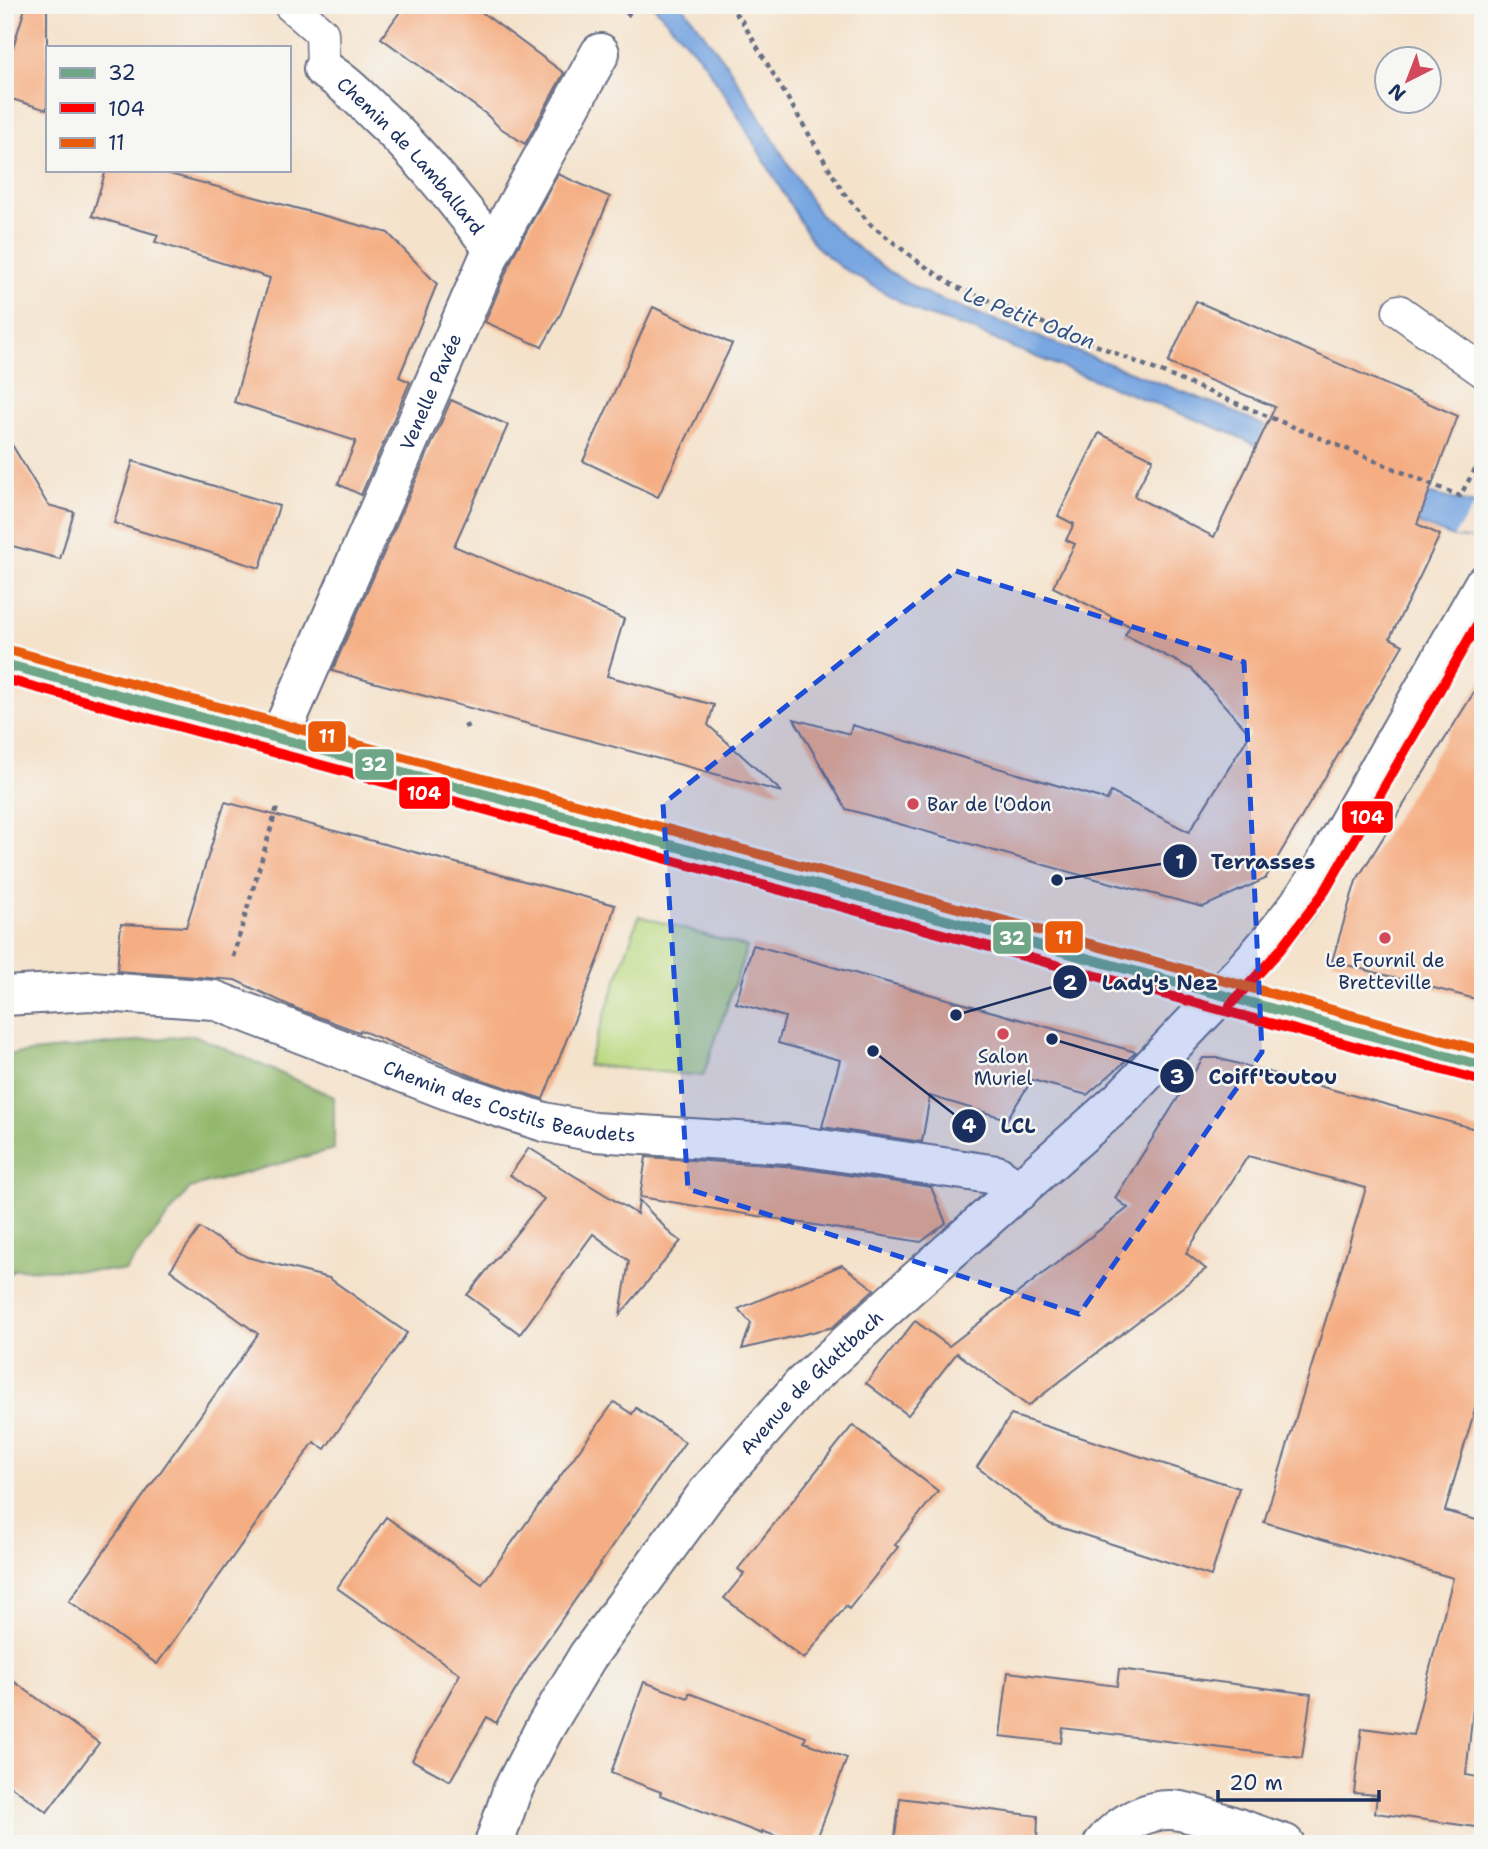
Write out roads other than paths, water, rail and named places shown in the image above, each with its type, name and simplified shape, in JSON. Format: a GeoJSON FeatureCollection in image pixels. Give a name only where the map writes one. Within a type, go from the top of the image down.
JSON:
{"type":"FeatureCollection","features":[{"type":"Feature","properties":{"kind":"street","name":"Venelle Pavée"},"geometry":{"type":"LineString","coordinates":[[279,738],[492,248],[600,53]]}},
{"type":"Feature","properties":{"kind":"street","name":"Chemin de Lamballard"},"geometry":{"type":"LineString","coordinates":[[323,69],[341,80],[397,133],[450,193],[492,248]]}},
{"type":"Feature","properties":{"kind":"street","name":"Avenue de Glattbach"},"geometry":{"type":"LineString","coordinates":[[494,1844],[512,1791],[544,1729],[581,1667],[708,1492],[802,1385],[1120,1100],[1252,964],[1297,908],[1314,883],[1483,585]]}},
{"type":"Feature","properties":{"kind":"street"},"geometry":{"type":"LineString","coordinates":[[5,664],[1483,1066]]}},
{"type":"Feature","properties":{"kind":"street","name":"Chemin des Costils Beaudets"},"geometry":{"type":"LineString","coordinates":[[5,996],[91,991],[220,1002],[528,1119],[594,1132],[787,1144],[997,1175],[1019,1191]]}},
{"type":"Feature","properties":{"kind":"street"},"geometry":{"type":"LineString","coordinates":[[1104,1844],[1131,1821],[1153,1813],[1179,1811],[1285,1844]]}},
{"type":"Feature","properties":{"kind":"lane"},"geometry":{"type":"LineString","coordinates":[[290,5],[322,33],[323,69]]}},
{"type":"Feature","properties":{"kind":"lane"},"geometry":{"type":"LineString","coordinates":[[1399,311],[1483,371]]}},
{"type":"Feature","properties":{"kind":"water"},"geometry":{"type":"Polygon","coordinates":[[[653,5],[682,5],[727,64],[819,214],[859,249],[903,280],[934,297],[1228,409],[1396,486],[1483,506],[1483,539],[1453,537],[1396,514],[1235,435],[971,329],[922,314],[839,266],[815,245],[808,235],[703,61],[653,5]]]}},
{"type":"Feature","properties":{"kind":"place","name":"Bar de l'Odon"},"geometry":{"type":"Point","coordinates":[913,804]}},
{"type":"Feature","properties":{"kind":"place","name":"Terrasses"},"geometry":{"type":"Point","coordinates":[1057,880]}},
{"type":"Feature","properties":{"kind":"place","name":"Le Fournil de Bretteville"},"geometry":{"type":"Point","coordinates":[1385,938]}},
{"type":"Feature","properties":{"kind":"place","name":"Lady's Nez"},"geometry":{"type":"Point","coordinates":[956,1015]}},
{"type":"Feature","properties":{"kind":"place","name":"Salon Muriel"},"geometry":{"type":"Point","coordinates":[1003,1034]}},
{"type":"Feature","properties":{"kind":"place","name":"Coiff'toutou"},"geometry":{"type":"Point","coordinates":[1052,1039]}},
{"type":"Feature","properties":{"kind":"place","name":"LCL"},"geometry":{"type":"Point","coordinates":[873,1051]}},
{"type":"Feature","properties":{"kind":"water label","name":"Le Petit Odon"},"geometry":{"type":"Point","coordinates":[1029,318]}}]}
